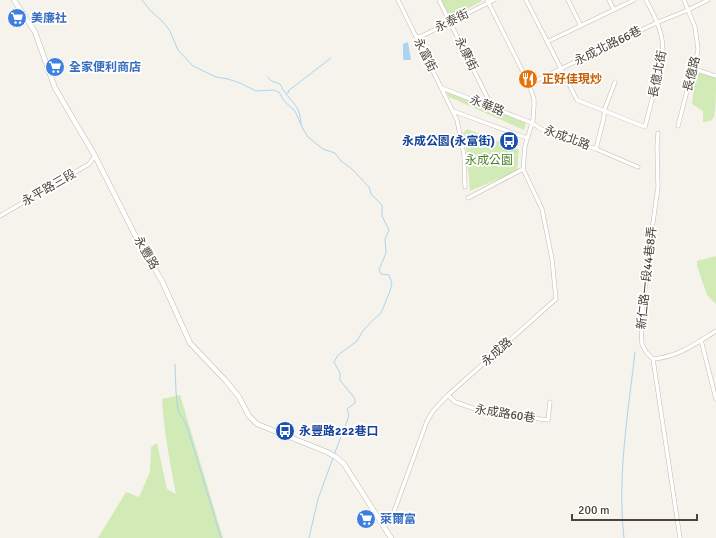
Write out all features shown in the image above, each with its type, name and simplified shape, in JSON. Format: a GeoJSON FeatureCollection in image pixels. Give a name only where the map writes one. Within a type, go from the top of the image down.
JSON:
{"type":"FeatureCollection","features":[{"type":"Feature","properties":{"kind":"street","name":"永豐路"},"geometry":{"type":"LineString","coordinates":[[14,0],[35,32],[55,88],[95,156],[136,237],[162,281],[193,346],[226,381],[239,397],[249,416],[257,424],[336,457],[348,469],[384,526]]}},
{"type":"Feature","properties":{"kind":"street","name":"永富街"},"geometry":{"type":"LineString","coordinates":[[398,0],[457,120],[462,140],[465,166],[465,187]]}},
{"type":"Feature","properties":{"kind":"street","name":"永康街"},"geometry":{"type":"LineString","coordinates":[[438,0],[493,109]]}},
{"type":"Feature","properties":{"kind":"street","name":"永泰街"},"geometry":{"type":"LineString","coordinates":[[416,37],[422,36],[487,2],[494,0]]}},
{"type":"Feature","properties":{"kind":"street"},"geometry":{"type":"LineString","coordinates":[[526,0],[577,100],[604,111]]}},
{"type":"Feature","properties":{"kind":"street"},"geometry":{"type":"LineString","coordinates":[[568,0],[581,26]]}},
{"type":"Feature","properties":{"kind":"street"},"geometry":{"type":"LineString","coordinates":[[609,0],[614,10]]}},
{"type":"Feature","properties":{"kind":"street"},"geometry":{"type":"LineString","coordinates":[[547,42],[634,0]]}},
{"type":"Feature","properties":{"kind":"street","name":"長億北街"},"geometry":{"type":"LineString","coordinates":[[604,111],[645,127],[664,53],[662,36],[646,0]]}},
{"type":"Feature","properties":{"kind":"street","name":"長億路"},"geometry":{"type":"LineString","coordinates":[[678,126],[696,61],[697,41],[692,18],[684,0]]}},
{"type":"Feature","properties":{"kind":"street","name":"永成北路66巷"},"geometry":{"type":"LineString","coordinates":[[528,84],[708,0]]}},
{"type":"Feature","properties":{"kind":"street","name":"永成北路"},"geometry":{"type":"LineString","coordinates":[[487,2],[534,99],[532,124],[541,129],[596,149],[638,167]]}},
{"type":"Feature","properties":{"kind":"street"},"geometry":{"type":"LineString","coordinates":[[694,69],[716,76]]}},
{"type":"Feature","properties":{"kind":"street"},"geometry":{"type":"LineString","coordinates":[[596,149],[604,117],[604,111],[616,82]]}},
{"type":"Feature","properties":{"kind":"street","name":"永華路"},"geometry":{"type":"LineString","coordinates":[[442,88],[532,124]]}},
{"type":"Feature","properties":{"kind":"street"},"geometry":{"type":"LineString","coordinates":[[453,111],[527,138]]}},
{"type":"Feature","properties":{"kind":"street"},"geometry":{"type":"LineString","coordinates":[[468,198],[523,169],[527,138],[532,124]]}},
{"type":"Feature","properties":{"kind":"street","name":"新仁路一段44巷8弄"},"geometry":{"type":"LineString","coordinates":[[658,133],[658,187],[641,325],[642,344],[646,352],[653,359],[680,538]]}},
{"type":"Feature","properties":{"kind":"street","name":"永平路三段"},"geometry":{"type":"LineString","coordinates":[[0,216],[89,164],[95,156]]}},
{"type":"Feature","properties":{"kind":"street","name":"永成路"},"geometry":{"type":"LineString","coordinates":[[384,526],[392,517],[430,416],[437,406],[556,299],[552,259],[542,209],[523,169]]}},
{"type":"Feature","properties":{"kind":"street"},"geometry":{"type":"LineString","coordinates":[[653,359],[679,354],[716,331]]}},
{"type":"Feature","properties":{"kind":"street"},"geometry":{"type":"LineString","coordinates":[[701,340],[716,399]]}},
{"type":"Feature","properties":{"kind":"street","name":"永成路60巷"},"geometry":{"type":"LineString","coordinates":[[448,395],[455,402],[484,412],[548,420],[550,402]]}},
{"type":"Feature","properties":{"kind":"street"},"geometry":{"type":"LineString","coordinates":[[384,526],[391,538]]}},
{"type":"Feature","properties":{"kind":"green space"},"geometry":{"type":"Polygon","coordinates":[[[441,0],[481,0],[482,1],[450,18],[441,0]]]}},
{"type":"Feature","properties":{"kind":"green space"},"geometry":{"type":"Polygon","coordinates":[[[699,73],[716,78],[716,104],[714,117],[706,122],[703,122],[703,111],[692,104],[695,76],[699,73]]]}},
{"type":"Feature","properties":{"kind":"green space"},"geometry":{"type":"Polygon","coordinates":[[[446,91],[526,123],[524,130],[449,97],[446,91]]]}},
{"type":"Feature","properties":{"kind":"green space","name":"永成公園"},"geometry":{"type":"Polygon","coordinates":[[[467,129],[519,150],[517,171],[470,191],[466,145],[462,134],[467,129]]]}},
{"type":"Feature","properties":{"kind":"green space"},"geometry":{"type":"Polygon","coordinates":[[[716,256],[716,304],[707,295],[697,266],[697,261],[716,256]]]}},
{"type":"Feature","properties":{"kind":"green space"},"geometry":{"type":"Polygon","coordinates":[[[180,395],[223,538],[98,538],[126,492],[139,497],[150,472],[151,447],[157,443],[167,489],[176,494],[169,459],[162,399],[180,395]]]}},
{"type":"Feature","properties":{"kind":"water"},"geometry":{"type":"Polygon","coordinates":[[[408,42],[411,60],[404,60],[403,44],[408,42]]]}},
{"type":"Feature","properties":{"kind":"waterway"},"geometry":{"type":"LineString","coordinates":[[142,0],[164,23],[170,31],[178,50],[193,66],[216,77],[240,83],[256,91],[273,90],[279,92],[284,101],[295,111],[308,137],[323,149],[335,153],[341,161],[352,169],[369,187],[371,194],[382,205],[382,216],[389,230],[385,239],[386,253],[379,270],[381,274],[389,275],[392,283],[381,313],[362,332],[357,341],[338,355],[334,362],[340,373],[340,380],[355,399],[355,403],[347,409],[349,416],[334,455]]}},
{"type":"Feature","properties":{"kind":"waterway"},"geometry":{"type":"LineString","coordinates":[[287,93],[331,58]]}},
{"type":"Feature","properties":{"kind":"waterway"},"geometry":{"type":"LineString","coordinates":[[268,77],[281,85],[283,90],[296,105],[301,124]]}},
{"type":"Feature","properties":{"kind":"waterway"},"geometry":{"type":"LineString","coordinates":[[624,538],[622,515],[624,445],[635,352]]}},
{"type":"Feature","properties":{"kind":"waterway"},"geometry":{"type":"LineString","coordinates":[[175,364],[178,411],[185,422],[221,538]]}},
{"type":"Feature","properties":{"kind":"waterway"},"geometry":{"type":"LineString","coordinates":[[309,538],[318,499],[333,458]]}},
{"type":"Feature","properties":{"kind":"place","name":"美廉社"},"geometry":{"type":"Point","coordinates":[17,18]}},
{"type":"Feature","properties":{"kind":"place","name":"全家便利商店"},"geometry":{"type":"Point","coordinates":[55,67]}},
{"type":"Feature","properties":{"kind":"place","name":"正好佳現炒"},"geometry":{"type":"Point","coordinates":[528,79]}},
{"type":"Feature","properties":{"kind":"place","name":"永成公園(永富街)"},"geometry":{"type":"Point","coordinates":[509,141]}},
{"type":"Feature","properties":{"kind":"place","name":"永豐路222巷口"},"geometry":{"type":"Point","coordinates":[285,431]}},
{"type":"Feature","properties":{"kind":"place","name":"萊爾富"},"geometry":{"type":"Point","coordinates":[366,519]}}]}
